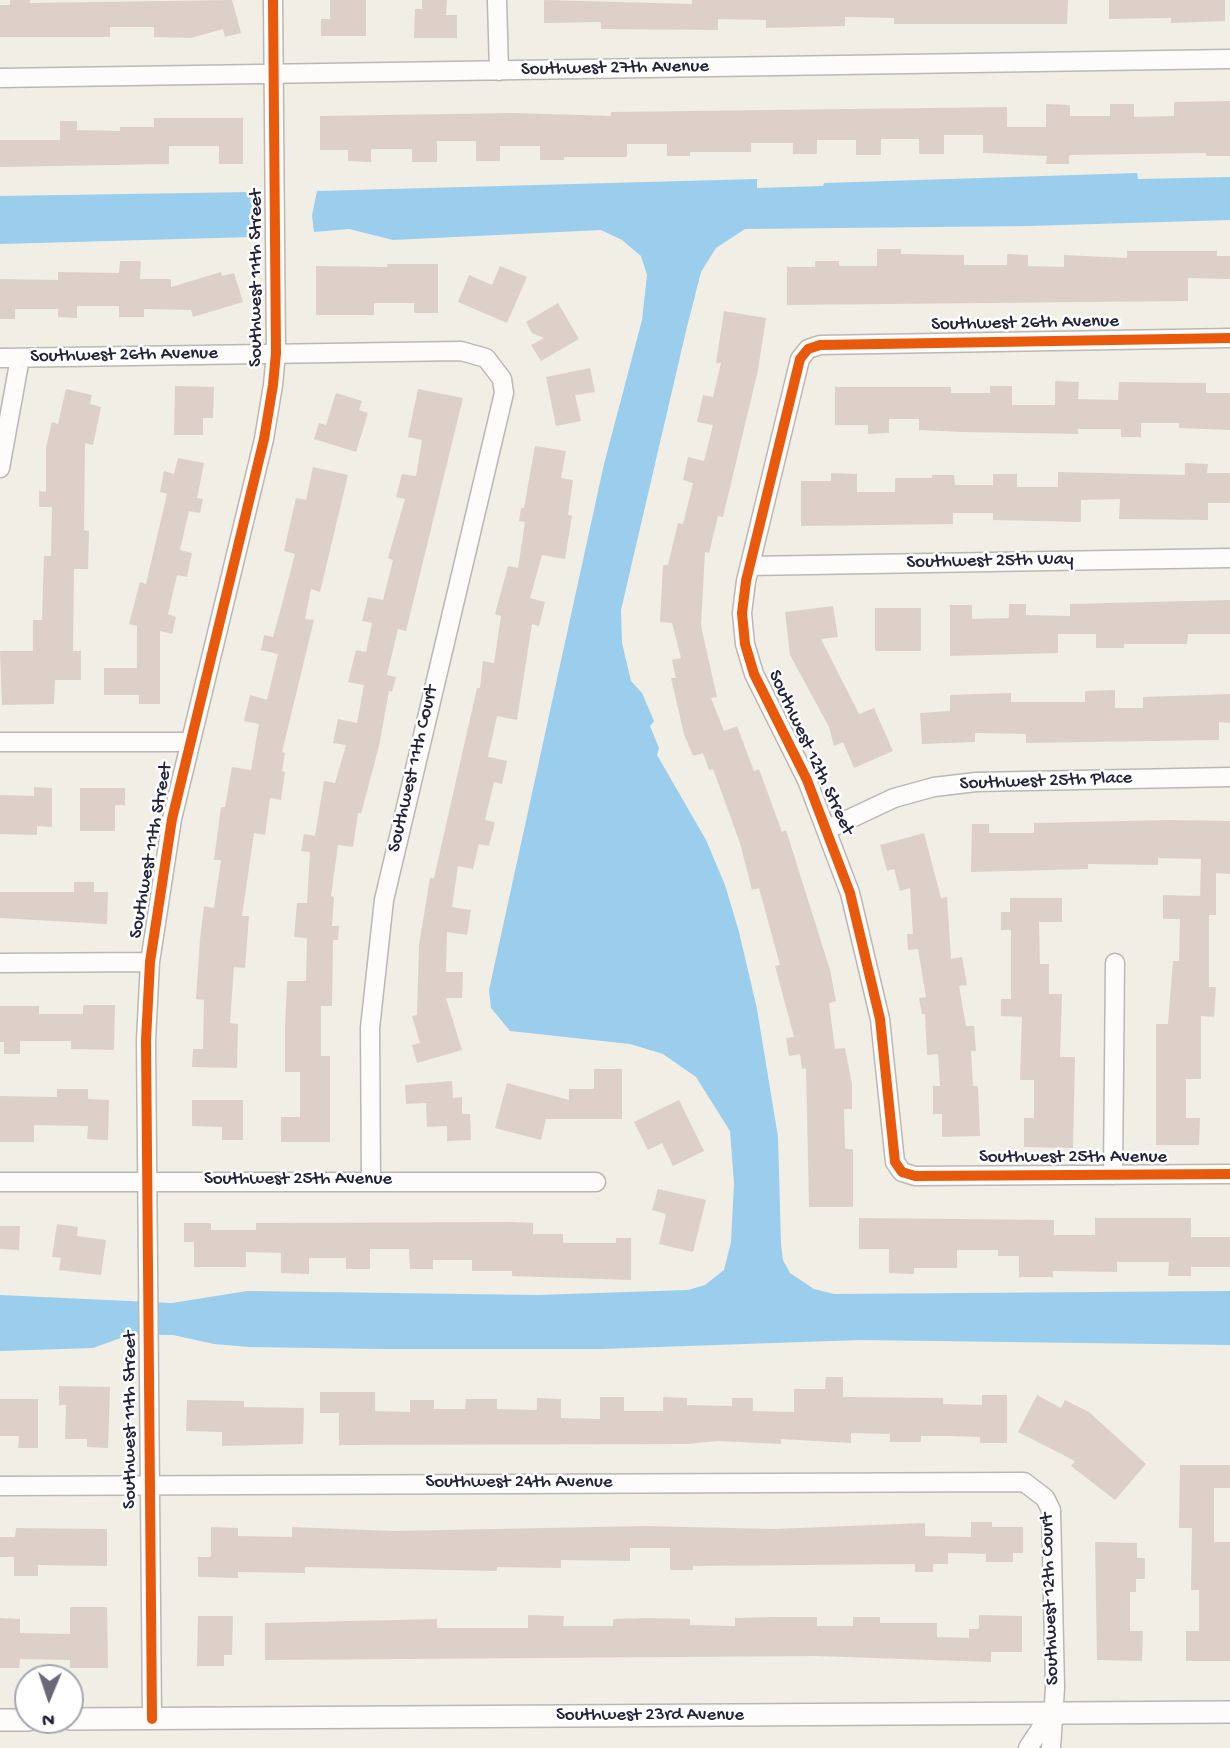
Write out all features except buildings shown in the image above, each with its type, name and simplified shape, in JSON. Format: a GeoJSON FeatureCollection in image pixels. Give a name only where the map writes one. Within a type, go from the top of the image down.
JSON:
{"type":"FeatureCollection","features":[{"type":"Feature","properties":{"kind":"street","name":"Southwest 11th Street"},"geometry":{"type":"LineString","coordinates":[[152,1719],[146,1040],[150,962],[159,889],[190,742],[264,439],[276,353],[274,0]]}},
{"type":"Feature","properties":{"kind":"street"},"geometry":{"type":"LineString","coordinates":[[498,0],[499,71]]}},
{"type":"Feature","properties":{"kind":"street","name":"Southwest 27th Avenue"},"geometry":{"type":"LineString","coordinates":[[0,78],[1230,60]]}},
{"type":"Feature","properties":{"kind":"street","name":"Southwest 26th Avenue"},"geometry":{"type":"LineString","coordinates":[[820,345],[1230,338]]}},
{"type":"Feature","properties":{"kind":"street","name":"Southwest 12th Street"},"geometry":{"type":"LineString","coordinates":[[820,345],[808,349],[800,359],[750,566],[742,613],[748,660],[828,829],[857,918],[880,1019],[889,1083],[895,1162],[902,1172],[915,1176]]}},
{"type":"Feature","properties":{"kind":"street","name":"Southwest 26th Avenue"},"geometry":{"type":"LineString","coordinates":[[0,358],[461,351],[486,358],[496,368]]}},
{"type":"Feature","properties":{"kind":"street"},"geometry":{"type":"LineString","coordinates":[[0,468],[20,358]]}},
{"type":"Feature","properties":{"kind":"street","name":"Southwest 11th Court"},"geometry":{"type":"LineString","coordinates":[[371,1180],[370,1028],[384,900],[504,393],[496,368]]}},
{"type":"Feature","properties":{"kind":"street","name":"Southwest 25th Way"},"geometry":{"type":"LineString","coordinates":[[750,566],[1230,558]]}},
{"type":"Feature","properties":{"kind":"street"},"geometry":{"type":"LineString","coordinates":[[0,742],[190,742]]}},
{"type":"Feature","properties":{"kind":"street","name":"Southwest 25th Place"},"geometry":{"type":"LineString","coordinates":[[828,829],[894,798],[962,783],[1230,777]]}},
{"type":"Feature","properties":{"kind":"street"},"geometry":{"type":"LineString","coordinates":[[0,962],[150,962]]}},
{"type":"Feature","properties":{"kind":"street"},"geometry":{"type":"LineString","coordinates":[[1113,1175],[1115,963]]}},
{"type":"Feature","properties":{"kind":"street","name":"Southwest 25th Avenue"},"geometry":{"type":"LineString","coordinates":[[915,1176],[1230,1174]]}},
{"type":"Feature","properties":{"kind":"street","name":"Southwest 25th Avenue"},"geometry":{"type":"LineString","coordinates":[[0,1182],[596,1182]]}},
{"type":"Feature","properties":{"kind":"street","name":"Southwest 24th Avenue"},"geometry":{"type":"LineString","coordinates":[[0,1486],[1010,1480],[1036,1488]]}},
{"type":"Feature","properties":{"kind":"street","name":"Southwest 12th Court"},"geometry":{"type":"LineString","coordinates":[[1036,1488],[1051,1510],[1055,1688],[1051,1713],[1051,1748]]}},
{"type":"Feature","properties":{"kind":"street","name":"Southwest 23rd Avenue"},"geometry":{"type":"LineString","coordinates":[[84,1720],[1230,1712]]}},
{"type":"Feature","properties":{"kind":"street"},"geometry":{"type":"LineString","coordinates":[[1028,1748],[1051,1713]]}},
{"type":"Feature","properties":{"kind":"water"},"geometry":{"type":"Polygon","coordinates":[[[1137,173],[1138,179],[1230,177],[1230,220],[1028,226],[745,229],[716,248],[701,272],[686,331],[621,610],[622,643],[631,681],[642,693],[654,721],[650,726],[659,748],[657,755],[706,840],[725,885],[739,932],[757,1009],[778,1137],[781,1244],[783,1260],[790,1273],[814,1289],[834,1294],[1230,1291],[1230,1345],[860,1340],[601,1349],[380,1349],[249,1347],[214,1344],[173,1335],[129,1335],[93,1348],[0,1351],[0,1295],[172,1303],[247,1291],[537,1295],[688,1290],[705,1285],[724,1270],[731,1242],[734,1184],[730,1131],[696,1077],[663,1054],[630,1044],[510,1031],[491,1008],[489,990],[604,464],[642,320],[647,275],[641,256],[622,240],[601,230],[393,240],[349,229],[314,232],[312,215],[317,191],[757,179],[757,188],[823,186],[824,183],[1137,173]]]}},
{"type":"Feature","properties":{"kind":"water"},"geometry":{"type":"Polygon","coordinates":[[[252,192],[252,237],[0,244],[0,196],[252,192]]]}},
{"type":"Feature","properties":{"kind":"cycle path"},"geometry":{"type":"LineString","coordinates":[[152,1719],[146,1040],[150,962],[172,819],[264,439],[273,385],[276,353],[273,0]]}},
{"type":"Feature","properties":{"kind":"cycle path"},"geometry":{"type":"LineString","coordinates":[[1230,338],[820,345],[808,349],[800,359],[746,581],[742,613],[745,644],[754,674],[807,780],[850,893],[880,1019],[895,1162],[902,1172],[915,1176],[1230,1174]]}}]}
